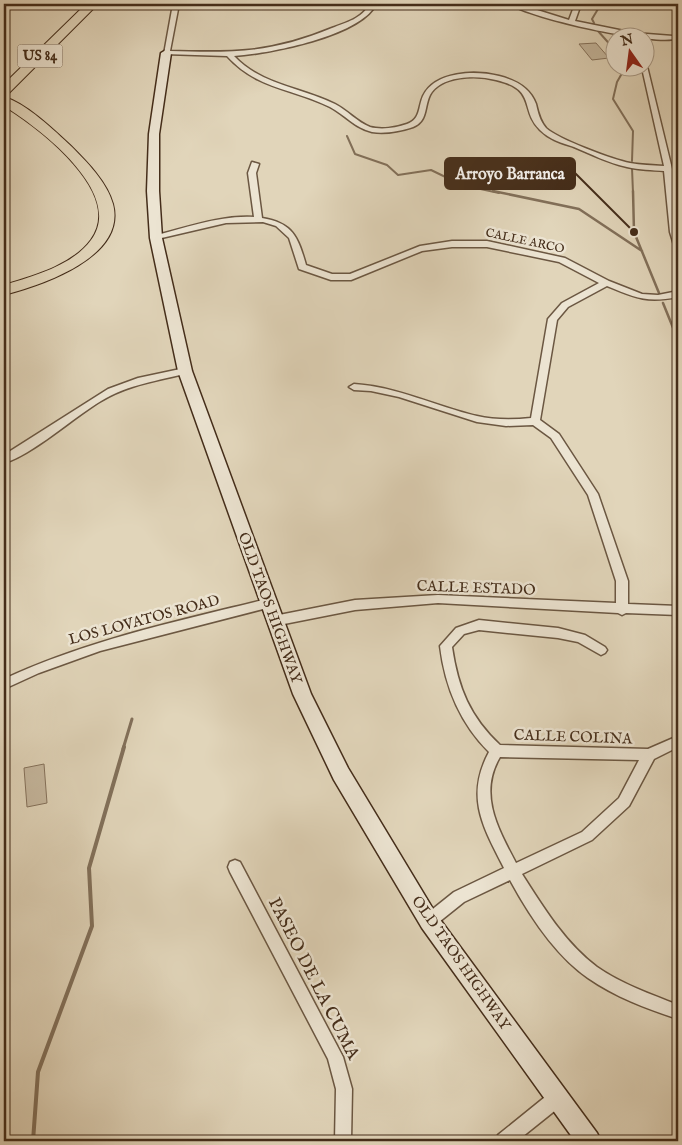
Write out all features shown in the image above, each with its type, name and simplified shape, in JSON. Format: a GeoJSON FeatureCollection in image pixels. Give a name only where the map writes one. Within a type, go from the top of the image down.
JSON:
{"type":"FeatureCollection","features":[{"type":"Feature","properties":{"kind":"highway"},"geometry":{"type":"LineString","coordinates":[[4,6],[10,4]]}},
{"type":"Feature","properties":{"kind":"highway","name":"US 84"},"geometry":{"type":"LineString","coordinates":[[5,89],[80,4]]}},
{"type":"Feature","properties":{"kind":"highway","name":"US 84"},"geometry":{"type":"LineString","coordinates":[[5,89],[92,4]]}},
{"type":"Feature","properties":{"kind":"highway"},"geometry":{"type":"LineString","coordinates":[[4,290],[42,278],[73,262],[93,246],[104,227],[107,213],[105,202],[95,183],[69,152],[32,119],[5,89]]}},
{"type":"Feature","properties":{"kind":"highway"},"geometry":{"type":"LineString","coordinates":[[4,108],[27,125],[61,155],[87,189],[95,207],[93,225],[86,240],[67,257],[39,272],[4,282]]}},
{"type":"Feature","properties":{"kind":"street","name":"OLD TAOS HIGHWAY"},"geometry":{"type":"LineString","coordinates":[[176,4],[166,53],[154,134],[153,191],[156,238],[185,371],[267,604],[302,694],[341,774],[429,921],[556,1099],[589,1141]]}},
{"type":"Feature","properties":{"kind":"street"},"geometry":{"type":"LineString","coordinates":[[166,53],[229,55],[259,52],[310,40],[352,23],[370,10],[373,4]]}},
{"type":"Feature","properties":{"kind":"street"},"geometry":{"type":"LineString","coordinates":[[513,4],[546,16],[604,29]]}},
{"type":"Feature","properties":{"kind":"street"},"geometry":{"type":"LineString","coordinates":[[572,22],[578,4]]}},
{"type":"Feature","properties":{"kind":"street"},"geometry":{"type":"LineString","coordinates":[[654,37],[678,36]]}},
{"type":"Feature","properties":{"kind":"street"},"geometry":{"type":"LineString","coordinates":[[229,55],[246,73],[268,84],[312,96],[336,108],[367,128],[385,130],[414,124],[422,118],[426,95],[438,84],[458,77],[478,75],[498,78],[517,84],[529,93],[538,124],[550,135],[621,164],[668,169]]}},
{"type":"Feature","properties":{"kind":"street"},"geometry":{"type":"LineString","coordinates":[[647,78],[668,169],[674,232],[678,245]]}},
{"type":"Feature","properties":{"kind":"street"},"geometry":{"type":"LineString","coordinates":[[255,164],[252,173],[258,218]]}},
{"type":"Feature","properties":{"kind":"street","name":"CALLE ARCO"},"geometry":{"type":"LineString","coordinates":[[156,238],[232,220],[258,218],[278,225],[291,234],[302,267],[331,277],[351,277],[420,249],[452,244],[488,244],[562,260],[606,283],[640,296],[658,298],[678,294]]}},
{"type":"Feature","properties":{"kind":"street"},"geometry":{"type":"LineString","coordinates":[[535,422],[553,319],[565,305],[606,283]]}},
{"type":"Feature","properties":{"kind":"street"},"geometry":{"type":"LineString","coordinates":[[4,459],[44,436],[110,392],[136,380],[185,371]]}},
{"type":"Feature","properties":{"kind":"street"},"geometry":{"type":"LineString","coordinates":[[354,386],[375,387],[402,393],[477,418],[511,424],[535,422],[555,436],[593,494],[622,581],[622,610]]}},
{"type":"Feature","properties":{"kind":"street","name":"CALLE ESTADO"},"geometry":{"type":"LineString","coordinates":[[274,621],[355,605],[438,599],[622,610],[678,611]]}},
{"type":"Feature","properties":{"kind":"street","name":"LOS LOVATOS ROAD"},"geometry":{"type":"LineString","coordinates":[[4,684],[20,676],[95,648],[267,604]]}},
{"type":"Feature","properties":{"kind":"street","name":"CALLE COLINA"},"geometry":{"type":"LineString","coordinates":[[601,650],[581,638],[558,633],[479,625],[460,631],[446,646],[448,666],[463,706],[477,731],[497,751],[648,756],[678,741]]}},
{"type":"Feature","properties":{"kind":"street","name":"CALLE COLINA"},"geometry":{"type":"LineString","coordinates":[[497,751],[486,768],[483,798],[493,831],[512,870],[558,940],[590,971],[610,983],[678,1012]]}},
{"type":"Feature","properties":{"kind":"street","name":"CALLE COLINA"},"geometry":{"type":"LineString","coordinates":[[429,921],[459,897],[512,870],[587,836],[624,802],[648,756]]}},
{"type":"Feature","properties":{"kind":"street","name":"PASEO DE LA CUMA"},"geometry":{"type":"LineString","coordinates":[[234,866],[336,1057],[344,1090],[343,1141]]}},
{"type":"Feature","properties":{"kind":"street"},"geometry":{"type":"LineString","coordinates":[[504,1141],[556,1099]]}},
{"type":"Feature","properties":{"kind":"shaded area"},"geometry":{"type":"Polygon","coordinates":[[[596,43],[604,52],[604,59],[592,60],[579,44],[596,43]]]}},
{"type":"Feature","properties":{"kind":"shaded area"},"geometry":{"type":"Polygon","coordinates":[[[44,764],[47,803],[27,807],[24,768],[44,764]]]}},
{"type":"Feature","properties":{"kind":"waterway"},"geometry":{"type":"LineString","coordinates":[[594,23],[592,19],[598,9],[604,4]]}},
{"type":"Feature","properties":{"kind":"waterway"},"geometry":{"type":"LineString","coordinates":[[598,31],[604,38]]}},
{"type":"Feature","properties":{"kind":"waterway"},"geometry":{"type":"LineString","coordinates":[[619,78],[613,99],[633,131],[632,161]]}},
{"type":"Feature","properties":{"kind":"waterway"},"geometry":{"type":"LineString","coordinates":[[347,136],[355,154],[387,165],[398,175],[431,170],[462,185],[499,193]]}},
{"type":"Feature","properties":{"kind":"waterway"},"geometry":{"type":"LineString","coordinates":[[632,168],[633,193]]}},
{"type":"Feature","properties":{"kind":"waterway"},"geometry":{"type":"LineString","coordinates":[[4,184],[7,185],[4,188]]}},
{"type":"Feature","properties":{"kind":"waterway"},"geometry":{"type":"LineString","coordinates":[[493,191],[579,209],[642,251]]}},
{"type":"Feature","properties":{"kind":"waterway"},"geometry":{"type":"LineString","coordinates":[[633,191],[634,232],[642,251]]}},
{"type":"Feature","properties":{"kind":"waterway"},"geometry":{"type":"LineString","coordinates":[[642,251],[659,293]]}},
{"type":"Feature","properties":{"kind":"waterway"},"geometry":{"type":"LineString","coordinates":[[663,303],[678,340]]}},
{"type":"Feature","properties":{"kind":"waterway"},"geometry":{"type":"LineString","coordinates":[[123,749],[132,719]]}},
{"type":"Feature","properties":{"kind":"waterway"},"geometry":{"type":"LineString","coordinates":[[33,1141],[38,1072],[92,926],[89,868],[124,747]]}},
{"type":"Feature","properties":{"kind":"place","name":"Arroyo Barranca"},"geometry":{"type":"Point","coordinates":[634,232]}}]}
